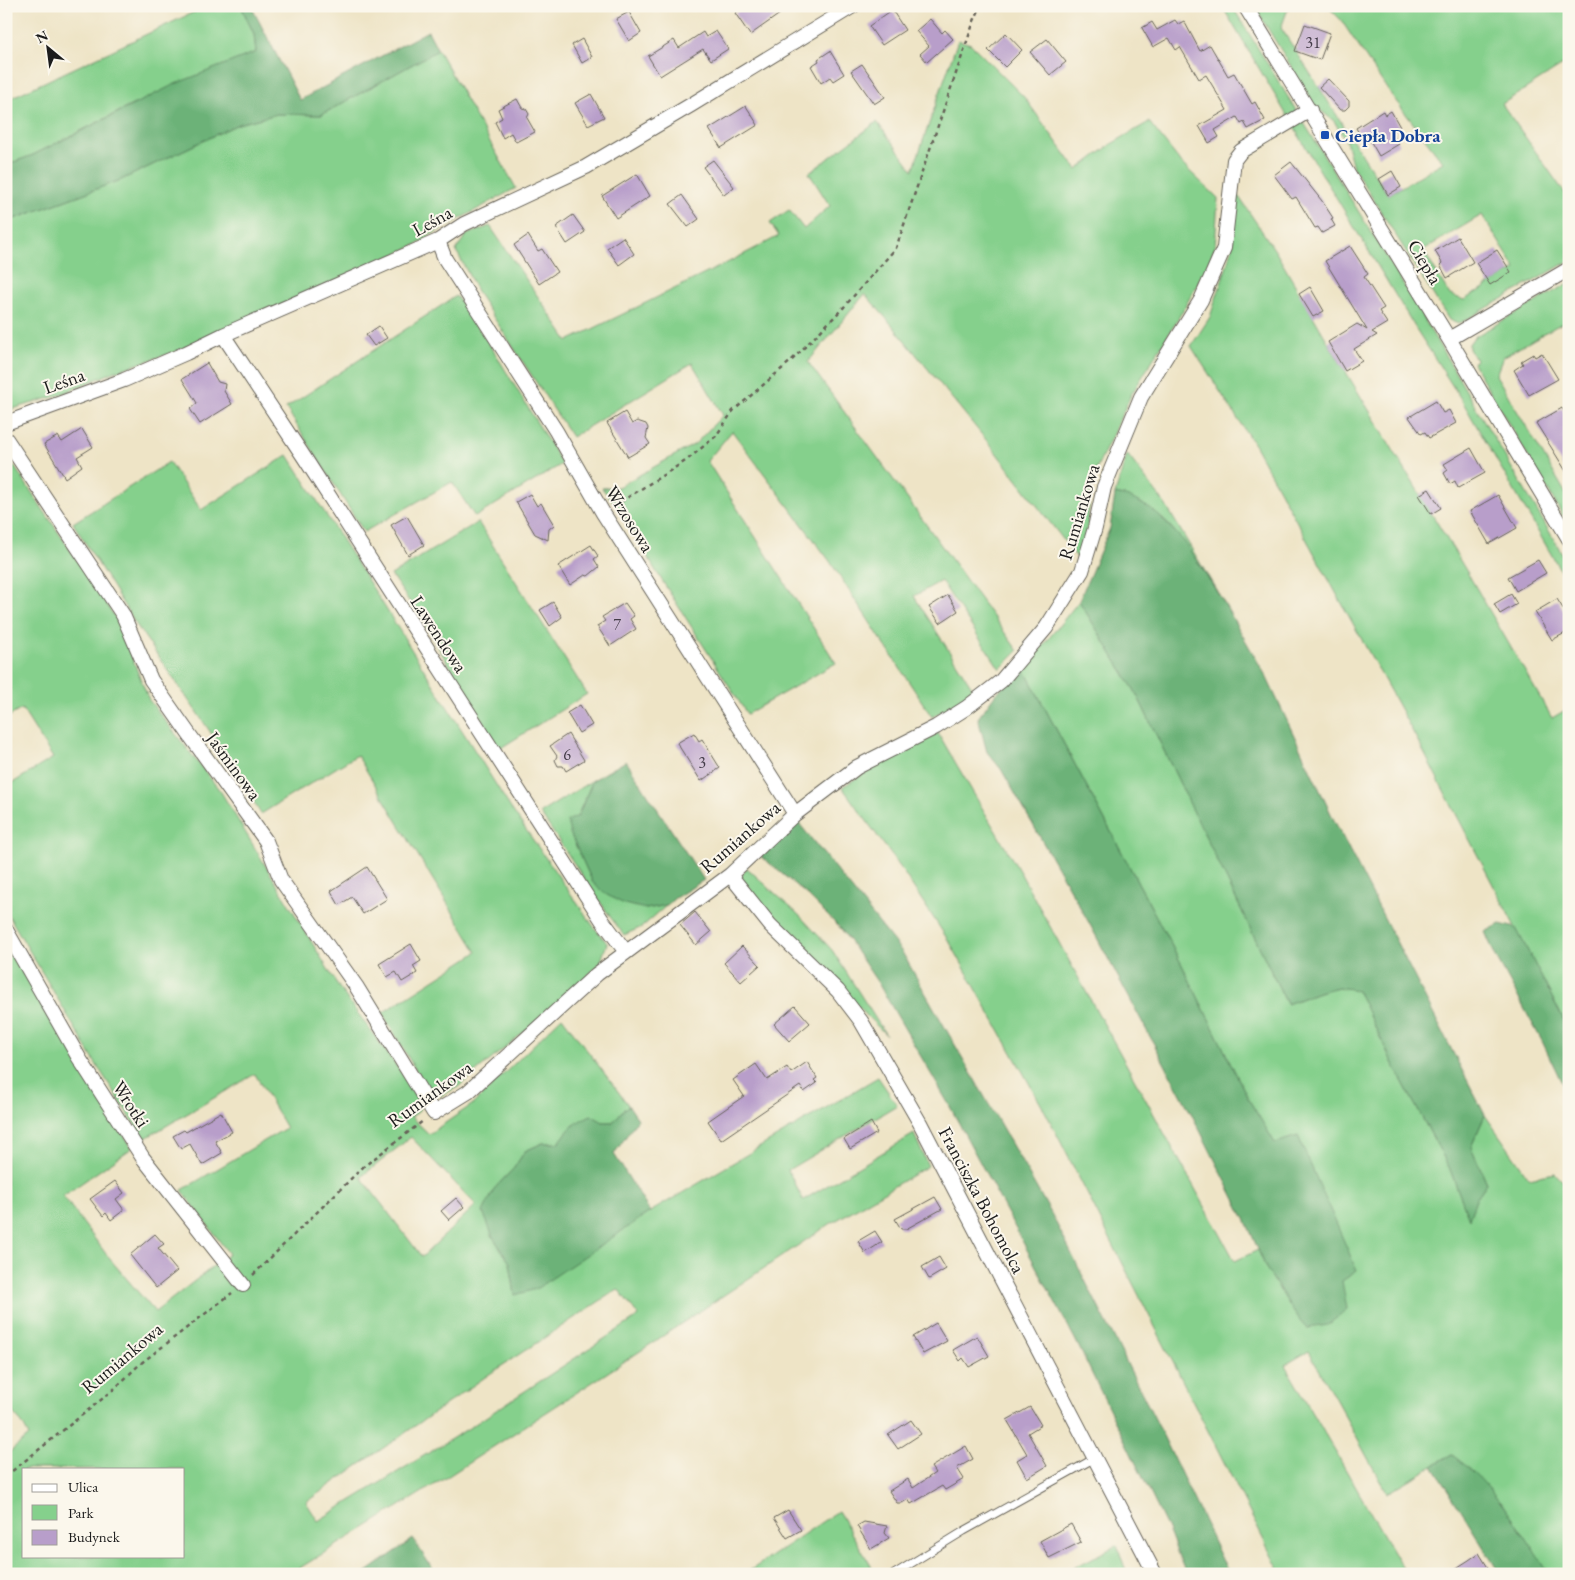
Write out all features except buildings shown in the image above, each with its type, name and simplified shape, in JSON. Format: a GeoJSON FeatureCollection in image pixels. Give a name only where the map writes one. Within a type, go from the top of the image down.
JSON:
{"type":"FeatureCollection","features":[{"type":"Feature","properties":{"kind":"street","name":"Leśna"},"geometry":{"type":"LineString","coordinates":[[6,423],[124,380],[438,242],[464,224],[586,167],[853,6]]}},
{"type":"Feature","properties":{"kind":"street","name":"Ciepła"},"geometry":{"type":"LineString","coordinates":[[1245,6],[1310,110],[1569,539]]}},
{"type":"Feature","properties":{"kind":"street","name":"Rumiankowa"},"geometry":{"type":"LineString","coordinates":[[434,1113],[468,1092],[597,974],[730,875],[795,814],[857,767],[936,727],[966,708],[1001,681],[1046,628],[1082,571],[1095,528],[1104,487],[1141,397],[1201,300],[1224,248],[1234,160],[1241,151],[1310,110]]}},
{"type":"Feature","properties":{"kind":"street","name":"Wrzosowa"},"geometry":{"type":"LineString","coordinates":[[438,242],[445,259],[556,431],[603,513],[795,814]]}},
{"type":"Feature","properties":{"kind":"street"},"geometry":{"type":"LineString","coordinates":[[1449,339],[1569,269]]}},
{"type":"Feature","properties":{"kind":"street","name":"Lawendowa"},"geometry":{"type":"LineString","coordinates":[[223,335],[304,457],[592,904],[626,952]]}},
{"type":"Feature","properties":{"kind":"street","name":"Jaśminowa"},"geometry":{"type":"LineString","coordinates":[[6,439],[123,615],[151,680],[266,841],[282,880],[356,986],[434,1113]]}},
{"type":"Feature","properties":{"kind":"street","name":"Franciszka Bohomolca"},"geometry":{"type":"LineString","coordinates":[[730,875],[770,925],[838,991],[861,1022],[920,1123],[1155,1574]]}},
{"type":"Feature","properties":{"kind":"street","name":"Wrotki"},"geometry":{"type":"LineString","coordinates":[[6,930],[79,1058],[143,1158],[243,1285]]}},
{"type":"Feature","properties":{"kind":"lane"},"geometry":{"type":"LineString","coordinates":[[894,1574],[964,1531],[1095,1458]]}},
{"type":"Feature","properties":{"kind":"path"},"geometry":{"type":"LineString","coordinates":[[603,513],[687,460],[716,436],[733,411],[792,360],[844,307],[896,248],[974,21],[981,6]]}},
{"type":"Feature","properties":{"kind":"path","name":"Rumiankowa"},"geometry":{"type":"LineString","coordinates":[[6,1476],[112,1391],[140,1364],[243,1285],[363,1167],[434,1113]]}},
{"type":"Feature","properties":{"kind":"green space"},"geometry":{"type":"Polygon","coordinates":[[[207,6],[241,6],[254,34],[256,52],[132,105],[33,155],[6,165],[6,100],[207,6]]]}},
{"type":"Feature","properties":{"kind":"green space"},"geometry":{"type":"Polygon","coordinates":[[[241,6],[251,6],[300,100],[428,31],[438,50],[321,115],[277,114],[238,124],[121,180],[6,222],[6,165],[33,155],[175,84],[256,52],[254,34],[241,6]]]}},
{"type":"Feature","properties":{"kind":"green space"},"geometry":{"type":"Polygon","coordinates":[[[1222,6],[1232,6],[1405,287],[1569,565],[1569,585],[1461,399],[1416,329],[1222,6]]]}},
{"type":"Feature","properties":{"kind":"green space"},"geometry":{"type":"Polygon","coordinates":[[[1254,6],[1289,6],[1281,28],[1388,195],[1443,162],[1389,92],[1341,20],[1327,6],[1569,6],[1569,61],[1502,104],[1569,199],[1569,261],[1458,324],[1449,320],[1353,167],[1346,141],[1334,121],[1316,107],[1254,6]],[[1482,215],[1423,250],[1450,295],[1464,300],[1516,269],[1482,215]]]}},
{"type":"Feature","properties":{"kind":"green space"},"geometry":{"type":"Polygon","coordinates":[[[958,40],[971,44],[1024,97],[1077,170],[1113,143],[1149,122],[1183,165],[1218,198],[1215,247],[1205,271],[1175,324],[1131,395],[1091,481],[1087,533],[1079,560],[991,446],[865,294],[808,362],[1018,651],[1000,669],[941,581],[914,596],[975,692],[932,717],[829,560],[732,431],[707,461],[836,663],[747,714],[654,568],[622,513],[602,488],[618,487],[695,444],[723,415],[692,363],[572,437],[479,295],[456,250],[466,235],[490,226],[568,341],[779,236],[770,223],[789,210],[804,229],[830,206],[809,173],[877,122],[913,170],[958,40]]]}},
{"type":"Feature","properties":{"kind":"green space"},"geometry":{"type":"Polygon","coordinates":[[[438,50],[516,188],[432,234],[420,243],[178,351],[116,371],[60,395],[6,411],[6,222],[121,180],[238,124],[277,114],[321,115],[438,50]]]}},
{"type":"Feature","properties":{"kind":"green space"},"geometry":{"type":"Polygon","coordinates":[[[1237,194],[1276,252],[1552,718],[1569,708],[1569,741],[1564,743],[1569,752],[1569,1030],[1420,745],[1255,446],[1191,346],[1210,317],[1231,253],[1237,194]]]}},
{"type":"Feature","properties":{"kind":"green space"},"geometry":{"type":"Polygon","coordinates":[[[1569,283],[1569,319],[1503,357],[1496,375],[1569,499],[1569,526],[1473,363],[1476,360],[1469,349],[1469,344],[1474,337],[1569,283]]]}},
{"type":"Feature","properties":{"kind":"green space"},"geometry":{"type":"Polygon","coordinates":[[[456,296],[492,348],[562,464],[475,517],[452,482],[364,532],[286,408],[456,296]]]}},
{"type":"Feature","properties":{"kind":"green space"},"geometry":{"type":"Polygon","coordinates":[[[6,454],[117,620],[149,700],[221,792],[340,989],[404,1076],[421,1105],[418,1112],[411,1117],[429,1134],[473,1104],[562,1017],[629,1106],[613,1122],[603,1122],[567,1132],[559,1143],[543,1143],[525,1151],[514,1168],[495,1188],[493,1237],[510,1263],[515,1294],[596,1248],[650,1212],[878,1077],[897,1105],[788,1170],[803,1200],[914,1134],[928,1166],[830,1224],[447,1477],[290,1574],[6,1574],[6,1455],[29,1436],[22,1423],[6,1405],[6,935],[132,1148],[63,1196],[109,1258],[155,1312],[229,1254],[182,1190],[286,1128],[255,1074],[144,1139],[96,1064],[6,911],[6,787],[53,758],[22,709],[6,718],[6,691],[10,689],[6,683],[6,454]],[[411,1137],[361,1177],[422,1257],[476,1205],[411,1137]],[[618,1289],[491,1373],[306,1502],[318,1521],[469,1428],[639,1316],[618,1289]]]}},
{"type":"Feature","properties":{"kind":"green space"},"geometry":{"type":"Polygon","coordinates":[[[1127,454],[1165,504],[1221,598],[1189,550],[1164,520],[1150,509],[1133,500],[1115,494],[1127,454]]]}},
{"type":"Feature","properties":{"kind":"green space"},"geometry":{"type":"Polygon","coordinates":[[[288,455],[510,807],[607,943],[600,964],[553,1008],[458,1087],[440,1096],[425,1086],[382,1013],[477,952],[357,755],[261,814],[209,730],[133,620],[73,523],[169,462],[201,510],[288,455]]]}},
{"type":"Feature","properties":{"kind":"green space"},"geometry":{"type":"Polygon","coordinates":[[[1115,494],[1129,497],[1153,510],[1184,541],[1221,598],[1266,676],[1333,818],[1485,1115],[1471,1147],[1487,1183],[1477,1197],[1469,1219],[1449,1167],[1394,1066],[1357,990],[1338,987],[1287,1004],[1135,691],[1079,601],[1110,528],[1115,494]]]}},
{"type":"Feature","properties":{"kind":"green space"},"geometry":{"type":"Polygon","coordinates":[[[478,522],[587,694],[499,749],[422,620],[391,575],[478,522]]]}},
{"type":"Feature","properties":{"kind":"green space"},"geometry":{"type":"Polygon","coordinates":[[[1079,601],[1135,691],[1287,1004],[1338,987],[1357,989],[1394,1066],[1449,1167],[1469,1218],[1477,1197],[1487,1183],[1471,1147],[1485,1115],[1529,1178],[1555,1173],[1569,1188],[1569,1574],[1549,1574],[1501,1502],[1452,1455],[1387,1493],[1309,1351],[1285,1365],[1405,1572],[1402,1574],[1281,1574],[1047,1115],[952,946],[900,867],[842,787],[894,755],[938,733],[1021,874],[1235,1261],[1258,1250],[1266,1268],[1297,1317],[1316,1179],[1298,1136],[1275,1144],[1249,1100],[1182,965],[1024,669],[1079,601]]]}},
{"type":"Feature","properties":{"kind":"green space"},"geometry":{"type":"Polygon","coordinates":[[[1024,669],[1182,965],[1249,1100],[1275,1143],[1298,1136],[1357,1271],[1342,1281],[1347,1309],[1328,1325],[1307,1328],[1297,1317],[1266,1268],[1245,1219],[1191,1113],[1088,921],[1001,769],[987,752],[978,718],[996,693],[1024,669]]]}},
{"type":"Feature","properties":{"kind":"green space"},"geometry":{"type":"Polygon","coordinates":[[[626,761],[704,880],[667,905],[646,909],[624,904],[607,895],[593,883],[570,833],[567,821],[578,816],[593,780],[626,761]]]}},
{"type":"Feature","properties":{"kind":"green space"},"geometry":{"type":"Polygon","coordinates":[[[593,780],[570,833],[593,883],[646,909],[667,905],[642,927],[624,935],[540,813],[593,780]]]}},
{"type":"Feature","properties":{"kind":"green space"},"geometry":{"type":"Polygon","coordinates":[[[798,822],[902,952],[1052,1215],[1157,1423],[1229,1574],[1186,1574],[1166,1525],[1075,1339],[948,1103],[878,983],[842,930],[807,895],[761,856],[798,822]]]}},
{"type":"Feature","properties":{"kind":"green space"},"geometry":{"type":"Polygon","coordinates":[[[747,868],[799,915],[832,950],[886,1035],[764,909],[740,877],[747,868]]]}},
{"type":"Feature","properties":{"kind":"green space"},"geometry":{"type":"Polygon","coordinates":[[[1500,924],[1516,928],[1569,1030],[1569,1098],[1542,1041],[1496,957],[1485,932],[1500,924]]]}},
{"type":"Feature","properties":{"kind":"green space"},"geometry":{"type":"Polygon","coordinates":[[[629,1106],[638,1119],[614,1154],[650,1212],[536,1289],[515,1295],[510,1263],[493,1237],[483,1212],[495,1188],[514,1168],[525,1151],[543,1143],[559,1143],[573,1126],[591,1115],[603,1122],[613,1122],[629,1106]]]}},
{"type":"Feature","properties":{"kind":"green space"},"geometry":{"type":"Polygon","coordinates":[[[1452,1455],[1494,1494],[1549,1574],[1500,1574],[1433,1466],[1452,1455]]]}},
{"type":"Feature","properties":{"kind":"green space"},"geometry":{"type":"Polygon","coordinates":[[[838,1511],[876,1574],[745,1574],[838,1511]]]}},
{"type":"Feature","properties":{"kind":"green space"},"geometry":{"type":"Polygon","coordinates":[[[413,1539],[436,1574],[364,1574],[413,1539]]]}},
{"type":"Feature","properties":{"kind":"green space"},"geometry":{"type":"Polygon","coordinates":[[[1117,1545],[1127,1574],[1062,1574],[1117,1545]]]}},
{"type":"Feature","properties":{"kind":"place","name":"Ciepła Dobra"},"geometry":{"type":"Point","coordinates":[1325,135]}}]}
